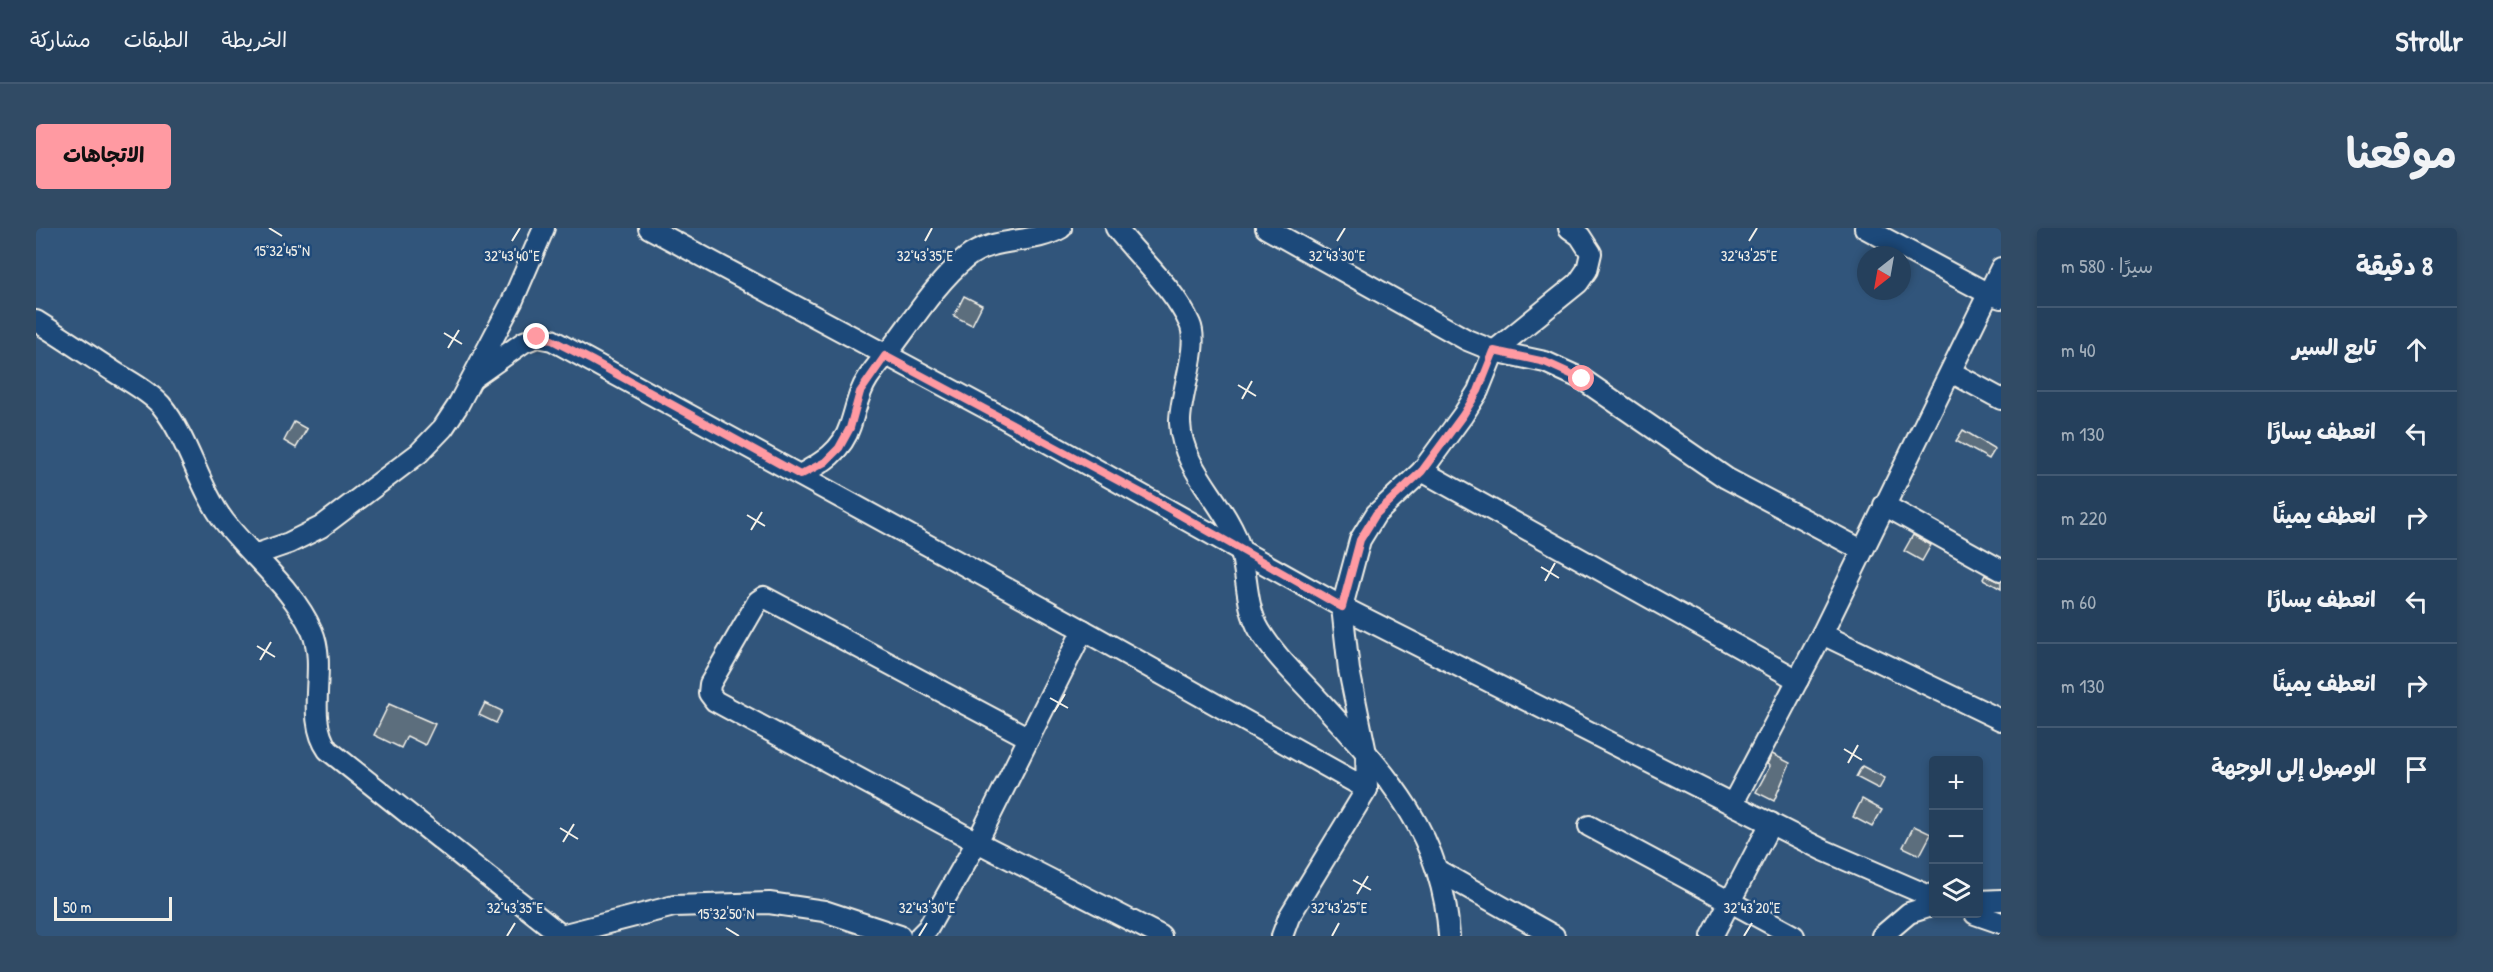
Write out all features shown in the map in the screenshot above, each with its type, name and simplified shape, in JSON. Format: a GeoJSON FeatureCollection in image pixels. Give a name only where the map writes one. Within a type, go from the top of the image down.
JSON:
{"type":"FeatureCollection","features":[{"type":"Feature","properties":{"kind":"street"},"geometry":{"type":"LineString","coordinates":[[254,555],[289,543],[321,527],[419,453],[443,428],[473,378],[520,286],[544,228]]}},
{"type":"Feature","properties":{"kind":"street"},"geometry":{"type":"LineString","coordinates":[[649,228],[995,413],[1342,607],[1865,870],[1929,896]]}},
{"type":"Feature","properties":{"kind":"street"},"geometry":{"type":"LineString","coordinates":[[800,475],[825,462],[839,448],[850,428],[860,392],[924,305],[970,255],[992,245],[1049,235],[1061,228]]}},
{"type":"Feature","properties":{"kind":"street"},"geometry":{"type":"LineString","coordinates":[[1116,228],[1177,302],[1191,327],[1190,358],[1180,422],[1183,442],[1240,548],[1248,601],[1260,630],[1284,662],[1394,785],[1418,821],[1437,870],[1448,917],[1449,936]]}},
{"type":"Feature","properties":{"kind":"street"},"geometry":{"type":"LineString","coordinates":[[1266,228],[1286,234],[1424,318],[1494,351],[1545,362],[1582,379],[1726,478],[1862,550]]}},
{"type":"Feature","properties":{"kind":"street"},"geometry":{"type":"LineString","coordinates":[[1282,936],[1294,909],[1367,789],[1366,753],[1349,670],[1342,607],[1360,540],[1376,514],[1422,471],[1478,391],[1494,351],[1578,283],[1587,270],[1591,253],[1580,236],[1569,228]]}},
{"type":"Feature","properties":{"kind":"street"},"geometry":{"type":"LineString","coordinates":[[1865,228],[1994,296]]}},
{"type":"Feature","properties":{"kind":"street"},"geometry":{"type":"LineString","coordinates":[[1732,803],[1822,634],[1951,372],[1994,296],[2001,268]]}},
{"type":"Feature","properties":{"kind":"street"},"geometry":{"type":"LineString","coordinates":[[36,321],[137,386],[160,405],[176,429],[206,494],[225,521],[303,613],[313,632],[318,652],[317,723],[321,740],[328,750],[561,935],[674,906],[769,903],[824,911],[900,936]]}},
{"type":"Feature","properties":{"kind":"street"},"geometry":{"type":"LineString","coordinates":[[473,378],[524,342],[537,337],[552,340],[1083,630],[1367,789]]}},
{"type":"Feature","properties":{"kind":"street"},"geometry":{"type":"LineString","coordinates":[[1951,372],[2001,399]]}},
{"type":"Feature","properties":{"kind":"street"},"geometry":{"type":"LineString","coordinates":[[1422,471],[1798,680]]}},
{"type":"Feature","properties":{"kind":"street"},"geometry":{"type":"LineString","coordinates":[[1884,505],[2001,570]]}},
{"type":"Feature","properties":{"kind":"street"},"geometry":{"type":"LineString","coordinates":[[1029,738],[764,597],[758,601],[710,684],[709,693],[715,701],[977,842],[1161,936]]}},
{"type":"Feature","properties":{"kind":"street"},"geometry":{"type":"LineString","coordinates":[[920,936],[928,928],[977,842],[1083,630]]}},
{"type":"Feature","properties":{"kind":"street"},"geometry":{"type":"LineString","coordinates":[[1822,634],[2001,720]]}},
{"type":"Feature","properties":{"kind":"street"},"geometry":{"type":"LineString","coordinates":[[1712,936],[1771,823]]}},
{"type":"Feature","properties":{"kind":"street"},"geometry":{"type":"LineString","coordinates":[[1588,826],[1794,936]]}},
{"type":"Feature","properties":{"kind":"street"},"geometry":{"type":"LineString","coordinates":[[1437,870],[1554,936]]}},
{"type":"Feature","properties":{"kind":"street"},"geometry":{"type":"LineString","coordinates":[[1983,901],[2001,900]]}},
{"type":"Feature","properties":{"kind":"street"},"geometry":{"type":"LineString","coordinates":[[1882,936],[1909,913],[1929,907]]}},
{"type":"Feature","properties":{"kind":"street"},"geometry":{"type":"LineString","coordinates":[[1983,917],[2001,923]]}},
{"type":"Feature","properties":{"kind":"building"},"geometry":{"type":"Polygon","coordinates":[[[964,296],[982,305],[972,325],[954,316],[964,296]]]}},
{"type":"Feature","properties":{"kind":"building"},"geometry":{"type":"Polygon","coordinates":[[[294,422],[307,429],[296,448],[284,441],[294,422]]]}},
{"type":"Feature","properties":{"kind":"building"},"geometry":{"type":"Polygon","coordinates":[[[1963,430],[1995,449],[1989,459],[1956,441],[1963,430]]]}},
{"type":"Feature","properties":{"kind":"building"},"geometry":{"type":"Polygon","coordinates":[[[1913,535],[1931,545],[1922,561],[1904,551],[1913,535]]]}},
{"type":"Feature","properties":{"kind":"building"},"geometry":{"type":"Polygon","coordinates":[[[1985,575],[2001,582],[2001,589],[1983,579],[1985,575]]]}},
{"type":"Feature","properties":{"kind":"building"},"geometry":{"type":"Polygon","coordinates":[[[485,703],[502,711],[496,723],[479,715],[485,703]]]}},
{"type":"Feature","properties":{"kind":"building"},"geometry":{"type":"Polygon","coordinates":[[[389,704],[435,724],[425,745],[407,736],[401,748],[374,735],[389,704]]]}},
{"type":"Feature","properties":{"kind":"building"},"geometry":{"type":"Polygon","coordinates":[[[1772,754],[1790,763],[1774,801],[1756,792],[1770,766],[1767,764],[1772,754]]]}},
{"type":"Feature","properties":{"kind":"building"},"geometry":{"type":"Polygon","coordinates":[[[1862,766],[1885,778],[1879,789],[1856,777],[1862,766]]]}},
{"type":"Feature","properties":{"kind":"building"},"geometry":{"type":"Polygon","coordinates":[[[1862,799],[1882,810],[1872,827],[1853,817],[1862,799]]]}},
{"type":"Feature","properties":{"kind":"building"},"geometry":{"type":"Polygon","coordinates":[[[1914,826],[1929,833],[1929,838],[1920,855],[1903,847],[1914,826]]]}},
{"type":"Feature","properties":{"kind":"route"},"geometry":{"type":"LineString","coordinates":[[537,337],[552,340],[591,360],[800,475],[825,462],[839,448],[850,428],[860,392],[868,377],[885,356],[1145,495],[1342,607],[1360,540],[1376,514],[1422,471],[1463,415],[1478,391],[1494,351],[1545,362],[1582,379]]}}]}
